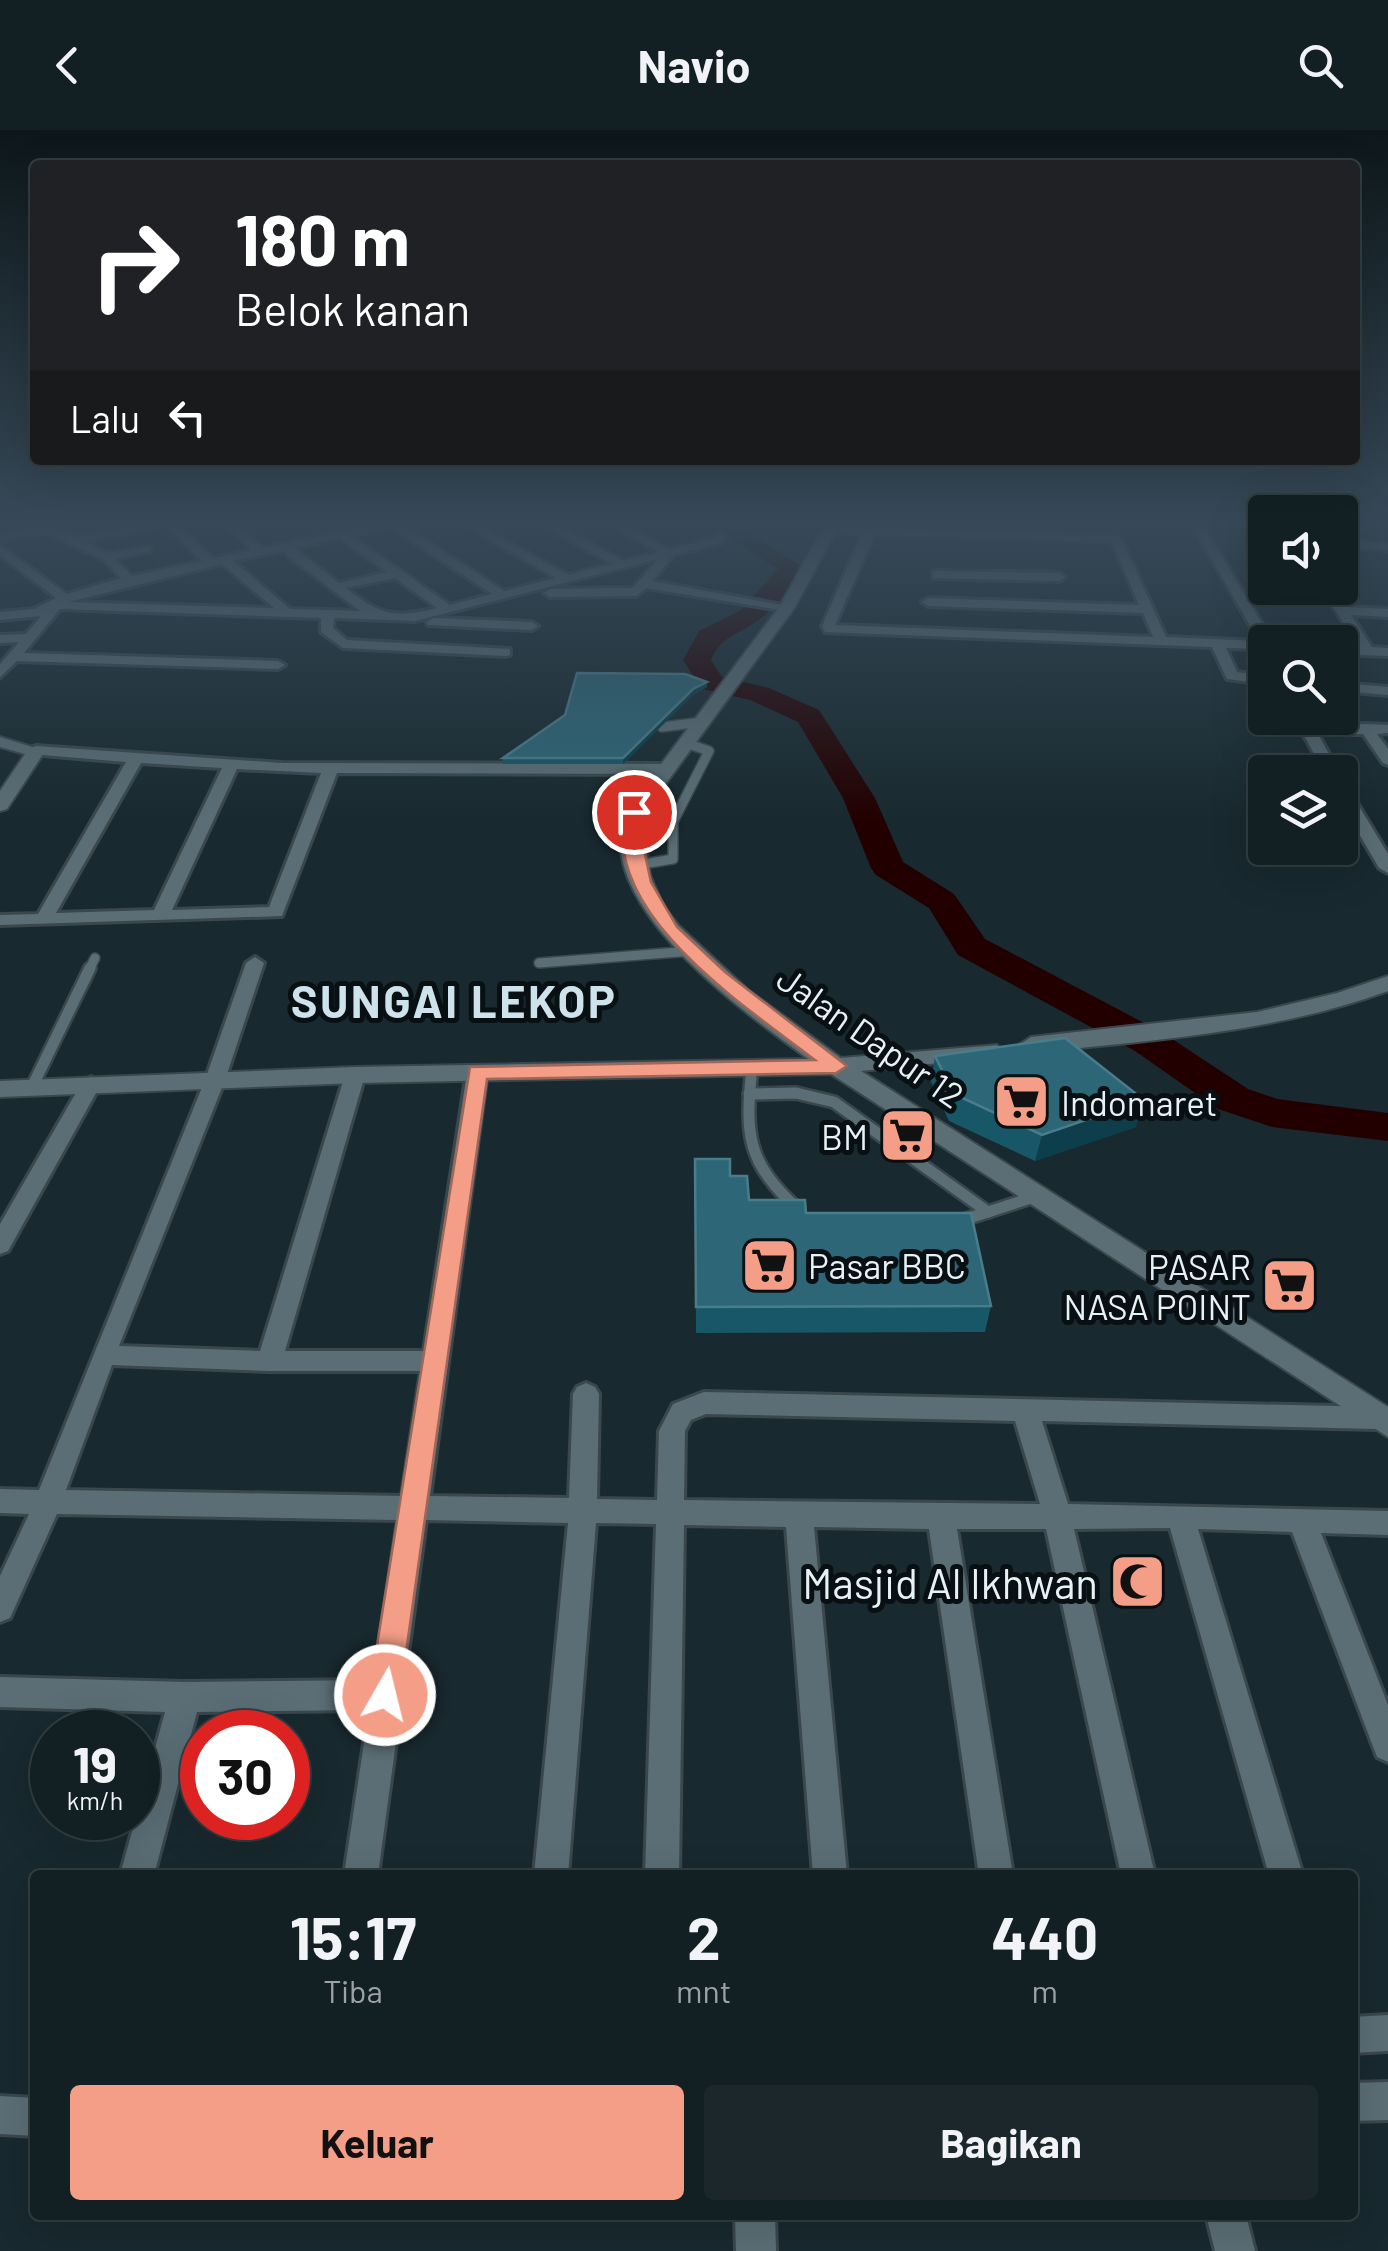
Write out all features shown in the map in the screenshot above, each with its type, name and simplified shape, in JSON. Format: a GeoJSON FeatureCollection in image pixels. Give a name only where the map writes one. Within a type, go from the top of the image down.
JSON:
{"type":"FeatureCollection","features":[{"type":"Feature","properties":{"kind":"street"},"geometry":{"type":"LineString","coordinates":[[0,672],[16,658],[41,624]]}},
{"type":"Feature","properties":{"kind":"street"},"geometry":{"type":"LineString","coordinates":[[327,624],[326,630],[343,644],[505,652]]}},
{"type":"Feature","properties":{"kind":"street"},"geometry":{"type":"LineString","coordinates":[[483,624],[532,626]]}},
{"type":"Feature","properties":{"kind":"street"},"geometry":{"type":"LineString","coordinates":[[643,881],[630,827],[634,812],[741,670],[770,624]]}},
{"type":"Feature","properties":{"kind":"street"},"geometry":{"type":"LineString","coordinates":[[830,624],[828,628],[1248,644]]}},
{"type":"Feature","properties":{"kind":"street"},"geometry":{"type":"LineString","coordinates":[[919,632],[921,624]]}},
{"type":"Feature","properties":{"kind":"street"},"geometry":{"type":"LineString","coordinates":[[1154,624],[1161,640]]}},
{"type":"Feature","properties":{"kind":"street"},"geometry":{"type":"LineString","coordinates":[[1350,624],[1368,651]]}},
{"type":"Feature","properties":{"kind":"street"},"geometry":{"type":"LineString","coordinates":[[0,639],[28,638]]}},
{"type":"Feature","properties":{"kind":"street"},"geometry":{"type":"LineString","coordinates":[[1217,643],[1229,674],[1248,677]]}},
{"type":"Feature","properties":{"kind":"street"},"geometry":{"type":"LineString","coordinates":[[1358,651],[1388,652]]}},
{"type":"Feature","properties":{"kind":"street"},"geometry":{"type":"LineString","coordinates":[[16,658],[278,665]]}},
{"type":"Feature","properties":{"kind":"street"},"geometry":{"type":"LineString","coordinates":[[1358,688],[1388,691]]}},
{"type":"Feature","properties":{"kind":"street"},"geometry":{"type":"LineString","coordinates":[[1366,728],[1388,760]]}},
{"type":"Feature","properties":{"kind":"street"},"geometry":{"type":"LineString","coordinates":[[1322,755],[1308,730],[1388,729]]}},
{"type":"Feature","properties":{"kind":"street"},"geometry":{"type":"LineString","coordinates":[[0,742],[36,750],[230,765],[666,769]]}},
{"type":"Feature","properties":{"kind":"street"},"geometry":{"type":"LineString","coordinates":[[0,805],[36,750]]}},
{"type":"Feature","properties":{"kind":"street"},"geometry":{"type":"LineString","coordinates":[[44,919],[136,758]]}},
{"type":"Feature","properties":{"kind":"street"},"geometry":{"type":"LineString","coordinates":[[160,916],[230,765]]}},
{"type":"Feature","properties":{"kind":"street"},"geometry":{"type":"LineString","coordinates":[[0,920],[276,912],[331,768]]}},
{"type":"Feature","properties":{"kind":"street"},"geometry":{"type":"LineString","coordinates":[[1358,817],[1388,868]]}},
{"type":"Feature","properties":{"kind":"street"},"geometry":{"type":"LineString","coordinates":[[1367,832],[1388,832]]}},
{"type":"Feature","properties":{"kind":"street","name":"Jalan Dapur 12"},"geometry":{"type":"LineString","coordinates":[[643,881],[670,930],[836,1066],[1383,1421]]}},
{"type":"Feature","properties":{"kind":"street"},"geometry":{"type":"LineString","coordinates":[[0,1608],[48,1502],[102,1355],[215,1080],[255,963]]}},
{"type":"Feature","properties":{"kind":"street"},"geometry":{"type":"LineString","coordinates":[[0,1090],[355,1075],[836,1066],[1244,1022],[1319,1006],[1388,983]]}},
{"type":"Feature","properties":{"kind":"street"},"geometry":{"type":"LineString","coordinates":[[361,1870],[478,1072]]}},
{"type":"Feature","properties":{"kind":"street"},"geometry":{"type":"LineString","coordinates":[[269,1361],[355,1075]]}},
{"type":"Feature","properties":{"kind":"street"},"geometry":{"type":"LineString","coordinates":[[0,1245],[90,1084]]}},
{"type":"Feature","properties":{"kind":"street"},"geometry":{"type":"LineString","coordinates":[[102,1355],[433,1361]]}},
{"type":"Feature","properties":{"kind":"street"},"geometry":{"type":"LineString","coordinates":[[551,1870],[583,1510],[586,1394]]}},
{"type":"Feature","properties":{"kind":"street"},"geometry":{"type":"LineString","coordinates":[[662,1870],[672,1431],[682,1412],[704,1403],[1383,1421]]}},
{"type":"Feature","properties":{"kind":"street"},"geometry":{"type":"LineString","coordinates":[[1026,1412],[1057,1515],[1137,1870]]}},
{"type":"Feature","properties":{"kind":"street"},"geometry":{"type":"LineString","coordinates":[[0,1501],[940,1518],[1180,1516],[1388,1523]]}},
{"type":"Feature","properties":{"kind":"street"},"geometry":{"type":"LineString","coordinates":[[800,1516],[830,1870]]}},
{"type":"Feature","properties":{"kind":"street"},"geometry":{"type":"LineString","coordinates":[[1180,1516],[1285,1870]]}},
{"type":"Feature","properties":{"kind":"street"},"geometry":{"type":"LineString","coordinates":[[940,1518],[995,1870]]}},
{"type":"Feature","properties":{"kind":"street"},"geometry":{"type":"LineString","coordinates":[[1302,1520],[1388,1746]]}},
{"type":"Feature","properties":{"kind":"street"},"geometry":{"type":"LineString","coordinates":[[0,1692],[185,1697],[385,1695]]}},
{"type":"Feature","properties":{"kind":"street"},"geometry":{"type":"LineString","coordinates":[[138,1870],[185,1697]]}},
{"type":"Feature","properties":{"kind":"street"},"geometry":{"type":"LineString","coordinates":[[1358,2035],[1388,2033]]}},
{"type":"Feature","properties":{"kind":"street"},"geometry":{"type":"LineString","coordinates":[[1358,2102],[1388,2101]]}},
{"type":"Feature","properties":{"kind":"street"},"geometry":{"type":"LineString","coordinates":[[0,2115],[30,2117]]}},
{"type":"Feature","properties":{"kind":"street"},"geometry":{"type":"LineString","coordinates":[[755,2220],[756,2251]]}},
{"type":"Feature","properties":{"kind":"street"},"geometry":{"type":"LineString","coordinates":[[1227,2220],[1235,2251]]}},
{"type":"Feature","properties":{"kind":"lane"},"geometry":{"type":"LineString","coordinates":[[662,727],[702,722]]}},
{"type":"Feature","properties":{"kind":"lane"},"geometry":{"type":"LineString","coordinates":[[643,881],[673,860],[673,822],[709,752],[686,743]]}},
{"type":"Feature","properties":{"kind":"lane"},"geometry":{"type":"LineString","coordinates":[[539,963],[692,951]]}},
{"type":"Feature","properties":{"kind":"lane"},"geometry":{"type":"LineString","coordinates":[[31,1088],[95,958]]}},
{"type":"Feature","properties":{"kind":"lane"},"geometry":{"type":"LineString","coordinates":[[752,1067],[748,1140],[752,1160],[784,1197],[816,1220]]}},
{"type":"Feature","properties":{"kind":"lane"},"geometry":{"type":"LineString","coordinates":[[749,1094],[796,1093],[834,1102],[988,1212]]}},
{"type":"Feature","properties":{"kind":"lane"},"geometry":{"type":"LineString","coordinates":[[953,1223],[1038,1196]]}},
{"type":"Feature","properties":{"kind":"building"},"geometry":{"type":"Polygon","coordinates":[[[577,673],[685,674],[707,682],[693,689],[623,758],[503,758],[565,715],[577,673]]]}},
{"type":"Feature","properties":{"kind":"building"},"geometry":{"type":"Polygon","coordinates":[[[1065,1038],[1144,1100],[1042,1135],[954,1094],[935,1056],[1065,1038]]]}},
{"type":"Feature","properties":{"kind":"building"},"geometry":{"type":"Polygon","coordinates":[[[695,1159],[730,1159],[730,1176],[747,1176],[749,1200],[805,1200],[806,1213],[971,1213],[991,1306],[696,1307],[695,1159]]]}},
{"type":"Feature","properties":{"kind":"waterway"},"geometry":{"type":"LineString","coordinates":[[733,624],[708,637],[697,660],[712,683],[759,694],[809,716],[859,798],[888,868],[942,901],[971,947],[1149,1042],[1233,1099],[1272,1113],[1388,1127]]}},
{"type":"Feature","properties":{"kind":"place","name":"Indomaret"},"geometry":{"type":"Point","coordinates":[1022,1102]}},
{"type":"Feature","properties":{"kind":"place","name":"BM"},"geometry":{"type":"Point","coordinates":[907,1136]}},
{"type":"Feature","properties":{"kind":"place","name":"Pasar BBC"},"geometry":{"type":"Point","coordinates":[769,1265]}},
{"type":"Feature","properties":{"kind":"place","name":"PASAR NASA POINT"},"geometry":{"type":"Point","coordinates":[1290,1286]}},
{"type":"Feature","properties":{"kind":"place","name":"Masjid Al Ikhwan"},"geometry":{"type":"Point","coordinates":[1137,1582]}},
{"type":"Feature","properties":{"kind":"district","name":"SUNGAI LEKOP"},"geometry":{"type":"Point","coordinates":[454,1000]}},
{"type":"Feature","properties":{"kind":"route"},"geometry":{"type":"LineString","coordinates":[[385,1695],[478,1072],[836,1066],[719,976],[658,915],[637,865],[630,827],[634,812]]}}]}
